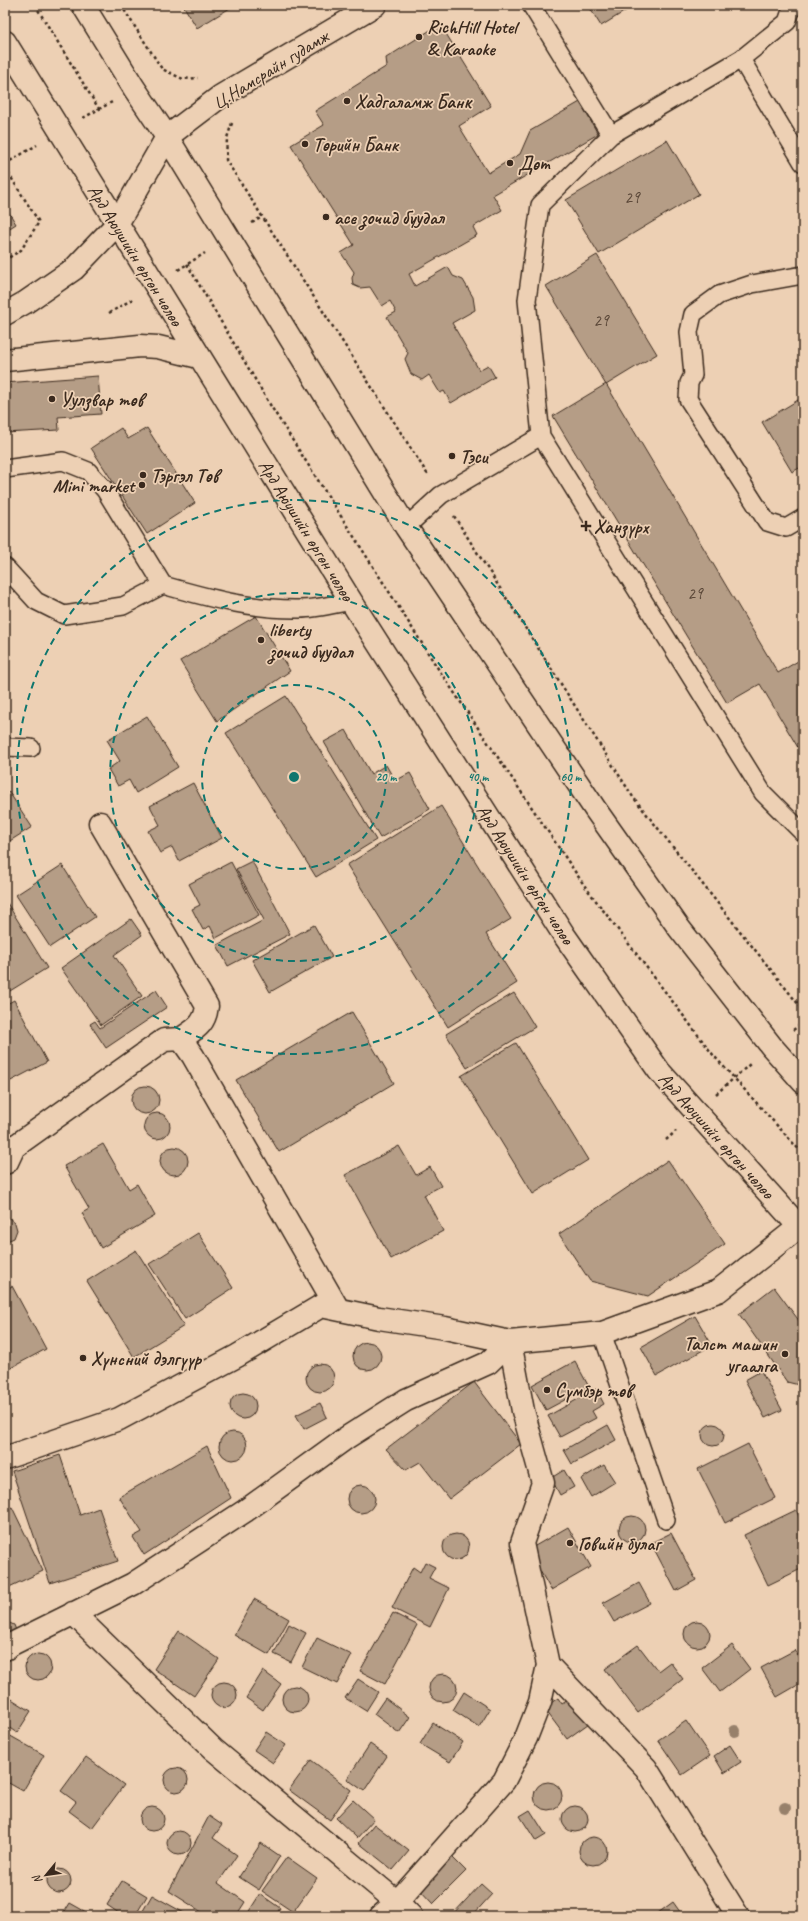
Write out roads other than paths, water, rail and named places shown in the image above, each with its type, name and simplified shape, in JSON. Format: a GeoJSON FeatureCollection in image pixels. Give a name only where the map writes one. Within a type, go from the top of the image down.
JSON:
{"type":"FeatureCollection","features":[{"type":"Feature","properties":{"kind":"street"},"geometry":{"type":"LineString","coordinates":[[83,5],[134,88],[167,137],[406,526],[595,809],[679,928],[772,1047],[803,1082]]}},
{"type":"Feature","properties":{"kind":"street","name":"Ц.Намсрайн гудамж"},"geometry":{"type":"LineString","coordinates":[[167,137],[221,96],[375,5]]}},
{"type":"Feature","properties":{"kind":"street","name":"Ард Аюушийн өргөн чөлөө"},"geometry":{"type":"LineString","coordinates":[[5,42],[351,601],[564,935],[659,1071],[801,1229]]}},
{"type":"Feature","properties":{"kind":"street"},"geometry":{"type":"LineString","coordinates":[[5,314],[26,302],[74,269],[117,224],[167,137]]}},
{"type":"Feature","properties":{"kind":"street"},"geometry":{"type":"LineString","coordinates":[[5,360],[140,346],[158,347],[199,357]]}},
{"type":"Feature","properties":{"kind":"street"},"geometry":{"type":"LineString","coordinates":[[8,1148],[164,1040],[181,1039],[201,1025],[206,1016],[207,1006],[100,823]]}},
{"type":"Feature","properties":{"kind":"street"},"geometry":{"type":"LineString","coordinates":[[181,1039],[193,1056],[338,1309]]}},
{"type":"Feature","properties":{"kind":"street"},"geometry":{"type":"LineString","coordinates":[[5,1458],[119,1419],[237,1356],[322,1306],[510,1342],[602,1334],[718,1291],[801,1229]]}},
{"type":"Feature","properties":{"kind":"street"},"geometry":{"type":"LineString","coordinates":[[5,1649],[73,1613],[133,1584],[245,1511],[346,1438],[406,1400],[488,1363],[510,1342]]}},
{"type":"Feature","properties":{"kind":"street"},"geometry":{"type":"LineString","coordinates":[[381,1916],[404,1909],[504,1781],[526,1738],[540,1702],[548,1665],[522,1543],[543,1483],[523,1411],[510,1342]]}},
{"type":"Feature","properties":{"kind":"street"},"geometry":{"type":"LineString","coordinates":[[73,1613],[213,1749],[404,1909]]}},
{"type":"Feature","properties":{"kind":"street"},"geometry":{"type":"LineString","coordinates":[[548,1665],[646,1768],[738,1916]]}},
{"type":"Feature","properties":{"kind":"lane"},"geometry":{"type":"LineString","coordinates":[[531,5],[611,136]]}},
{"type":"Feature","properties":{"kind":"lane"},"geometry":{"type":"LineString","coordinates":[[793,5],[787,22],[741,58],[611,136],[540,205],[527,300],[541,436],[763,793],[803,833]]}},
{"type":"Feature","properties":{"kind":"lane"},"geometry":{"type":"LineString","coordinates":[[741,58],[803,163]]}},
{"type":"Feature","properties":{"kind":"lane"},"geometry":{"type":"LineString","coordinates":[[803,275],[752,284],[719,295],[692,314],[689,332],[693,375],[689,383],[688,399],[767,522],[786,528],[803,518]]}},
{"type":"Feature","properties":{"kind":"lane"},"geometry":{"type":"LineString","coordinates":[[406,526],[441,495],[541,436]]}},
{"type":"Feature","properties":{"kind":"lane"},"geometry":{"type":"LineString","coordinates":[[5,468],[63,461],[88,471],[105,490],[162,585],[204,597],[254,608],[301,609],[351,601]]}},
{"type":"Feature","properties":{"kind":"lane"},"geometry":{"type":"LineString","coordinates":[[5,567],[36,601],[64,614],[123,606],[162,585]]}},
{"type":"Feature","properties":{"kind":"lane"},"geometry":{"type":"LineString","coordinates":[[5,747],[31,748]]}},
{"type":"Feature","properties":{"kind":"lane"},"geometry":{"type":"LineString","coordinates":[[602,1334],[666,1520]]}},
{"type":"Feature","properties":{"kind":"place","name":"RichHill Hotel & Karaoke"},"geometry":{"type":"Point","coordinates":[419,37]}},
{"type":"Feature","properties":{"kind":"place","name":"Хадгаламж Банк"},"geometry":{"type":"Point","coordinates":[347,101]}},
{"type":"Feature","properties":{"kind":"place","name":"Төрийн Банк"},"geometry":{"type":"Point","coordinates":[305,144]}},
{"type":"Feature","properties":{"kind":"place","name":"Дөт"},"geometry":{"type":"Point","coordinates":[510,163]}},
{"type":"Feature","properties":{"kind":"place","name":"ace зочид буудал"},"geometry":{"type":"Point","coordinates":[326,217]}},
{"type":"Feature","properties":{"kind":"place","name":"Уулзвар төв"},"geometry":{"type":"Point","coordinates":[52,399]}},
{"type":"Feature","properties":{"kind":"place","name":"Тэси"},"geometry":{"type":"Point","coordinates":[452,456]}},
{"type":"Feature","properties":{"kind":"place","name":"Тэргэл Төв"},"geometry":{"type":"Point","coordinates":[143,475]}},
{"type":"Feature","properties":{"kind":"place","name":"Mini market"},"geometry":{"type":"Point","coordinates":[142,485]}},
{"type":"Feature","properties":{"kind":"place","name":"Ханзүрх"},"geometry":{"type":"Point","coordinates":[586,526]}},
{"type":"Feature","properties":{"kind":"place","name":"liberty зочид буудал"},"geometry":{"type":"Point","coordinates":[261,640]}},
{"type":"Feature","properties":{"kind":"place","name":"Талст машин угаалга"},"geometry":{"type":"Point","coordinates":[785,1354]}},
{"type":"Feature","properties":{"kind":"place","name":"Хүнсний дэлгүүр"},"geometry":{"type":"Point","coordinates":[83,1358]}},
{"type":"Feature","properties":{"kind":"place","name":"Сүмбэр төв"},"geometry":{"type":"Point","coordinates":[547,1390]}},
{"type":"Feature","properties":{"kind":"place","name":"Говийн булаг"},"geometry":{"type":"Point","coordinates":[570,1543]}}]}
